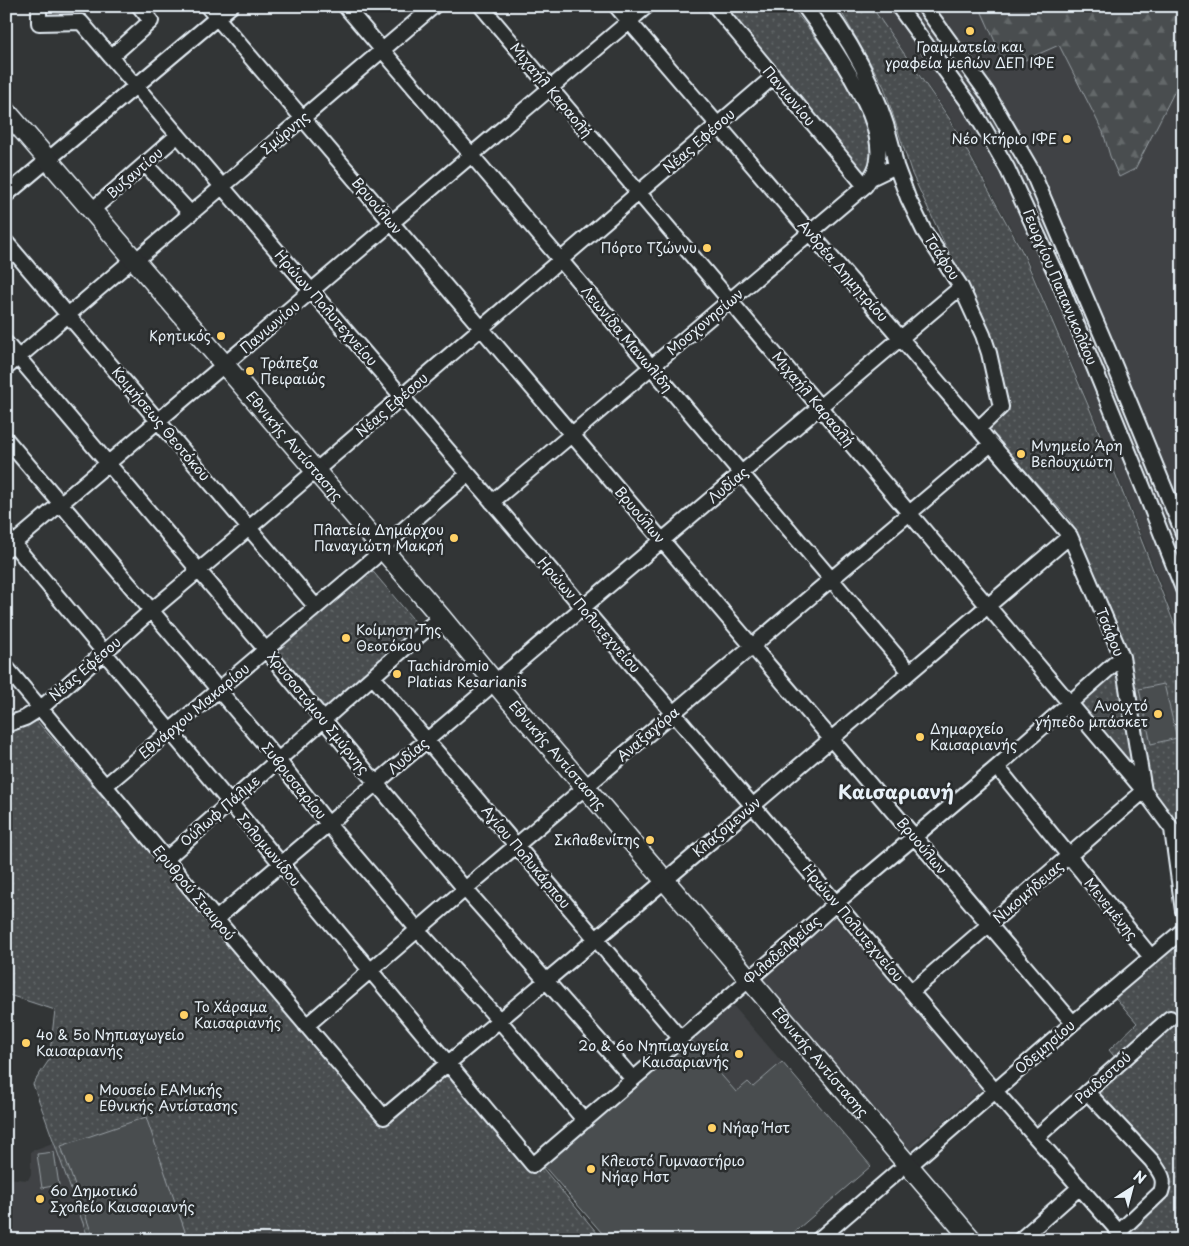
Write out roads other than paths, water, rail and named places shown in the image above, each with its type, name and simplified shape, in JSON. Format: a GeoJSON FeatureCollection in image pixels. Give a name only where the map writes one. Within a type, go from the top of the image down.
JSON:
{"type":"FeatureCollection","features":[{"type":"Feature","properties":{"kind":"main road","name":"Εθνικής Αντίστασης"},"geometry":{"type":"LineString","coordinates":[[6,111],[44,163],[744,984],[903,1169],[972,1240]]}},
{"type":"Feature","properties":{"kind":"main road","name":"Εθνικής Αντίστασης"},"geometry":{"type":"LineString","coordinates":[[6,128],[92,210],[130,263]]}},
{"type":"Feature","properties":{"kind":"main road","name":"Εθνικής Αντίστασης"},"geometry":{"type":"LineString","coordinates":[[378,553],[432,625],[490,686]]}},
{"type":"Feature","properties":{"kind":"main road","name":"Εθνικής Αντίστασης"},"geometry":{"type":"LineString","coordinates":[[903,1169],[955,1240]]}},
{"type":"Feature","properties":{"kind":"street","name":"Ηρώων Πολυτεχνείου"},"geometry":{"type":"LineString","coordinates":[[39,6],[38,23],[81,22],[995,1091],[1123,1236]]}},
{"type":"Feature","properties":{"kind":"street"},"geometry":{"type":"LineString","coordinates":[[111,57],[151,20],[138,6]]}},
{"type":"Feature","properties":{"kind":"street","name":"Βρυούλων"},"geometry":{"type":"LineString","coordinates":[[207,6],[1073,1023]]}},
{"type":"Feature","properties":{"kind":"street"},"geometry":{"type":"LineString","coordinates":[[6,196],[232,6]]}},
{"type":"Feature","properties":{"kind":"street","name":"Λεωνίδα Μανωλίδη"},"geometry":{"type":"LineString","coordinates":[[345,6],[910,672]]}},
{"type":"Feature","properties":{"kind":"street","name":"Σμύρνης"},"geometry":{"type":"LineString","coordinates":[[6,368],[191,214],[434,6]]}},
{"type":"Feature","properties":{"kind":"street","name":"Μιχαήλ Καραολή"},"geometry":{"type":"LineString","coordinates":[[481,6],[1144,791],[1172,829],[1183,910]]}},
{"type":"Feature","properties":{"kind":"street","name":"Ανδρέα Δημητρίου"},"geometry":{"type":"LineString","coordinates":[[616,6],[1070,536]]}},
{"type":"Feature","properties":{"kind":"street","name":"Πανιωνίου"},"geometry":{"type":"LineString","coordinates":[[9,543],[61,504],[647,6]]}},
{"type":"Feature","properties":{"kind":"street","name":"Πανιωνίου"},"geometry":{"type":"LineString","coordinates":[[715,6],[773,77],[868,182]]}},
{"type":"Feature","properties":{"kind":"street"},"geometry":{"type":"LineString","coordinates":[[804,6],[851,78],[871,116],[878,146],[878,158],[876,169],[868,182]]}},
{"type":"Feature","properties":{"kind":"street","name":"Τσάφου"},"geometry":{"type":"LineString","coordinates":[[824,6],[857,55],[886,125],[896,166],[908,198],[924,231],[961,287],[990,353],[1001,407],[978,429]]}},
{"type":"Feature","properties":{"kind":"street","name":"Γεωργίου Παπανικολάου"},"geometry":{"type":"LineString","coordinates":[[898,6],[968,102],[1007,168],[1059,281],[1183,589]]}},
{"type":"Feature","properties":{"kind":"street","name":"Γεωργίου Παπανικολάου"},"geometry":{"type":"LineString","coordinates":[[924,6],[987,93],[1031,168],[1183,533]]}},
{"type":"Feature","properties":{"kind":"street","name":"Νέας Εφέσου"},"geometry":{"type":"LineString","coordinates":[[6,725],[25,718],[41,708],[152,610],[773,77]]}},
{"type":"Feature","properties":{"kind":"street","name":"Βυζαντίου"},"geometry":{"type":"LineString","coordinates":[[92,210],[178,135]]}},
{"type":"Feature","properties":{"kind":"street"},"geometry":{"type":"LineString","coordinates":[[145,164],[191,214]]}},
{"type":"Feature","properties":{"kind":"street"},"geometry":{"type":"LineString","coordinates":[[868,182],[896,166]]}},
{"type":"Feature","properties":{"kind":"street","name":"Μοσχονησίων"},"geometry":{"type":"LineString","coordinates":[[492,502],[868,182]]}},
{"type":"Feature","properties":{"kind":"street","name":"Κοιμήσεως Θεοτόκου"},"geometry":{"type":"LineString","coordinates":[[6,242],[316,607]]}},
{"type":"Feature","properties":{"kind":"street","name":"Λυδίας"},"geometry":{"type":"LineString","coordinates":[[216,919],[961,287]]}},
{"type":"Feature","properties":{"kind":"street","name":"Χρυσοστόμου Σμύρνης"},"geometry":{"type":"LineString","coordinates":[[6,343],[199,570],[465,889],[634,1079]]}},
{"type":"Feature","properties":{"kind":"street","name":"Συβρισσαρίου"},"geometry":{"type":"LineString","coordinates":[[6,439],[278,760],[328,824],[585,1122]]}},
{"type":"Feature","properties":{"kind":"street","name":"Αναξαγόρα"},"geometry":{"type":"LineString","coordinates":[[306,1026],[580,791],[991,444]]}},
{"type":"Feature","properties":{"kind":"street"},"geometry":{"type":"LineString","coordinates":[[378,553],[468,474]]}},
{"type":"Feature","properties":{"kind":"street","name":"Τσάφου"},"geometry":{"type":"LineString","coordinates":[[1070,536],[1122,657],[1144,791]]}},
{"type":"Feature","properties":{"kind":"street","name":"Κλαζομενών"},"geometry":{"type":"LineString","coordinates":[[384,1117],[1070,536]]}},
{"type":"Feature","properties":{"kind":"street","name":"Σολομωνίδου"},"geometry":{"type":"LineString","coordinates":[[9,543],[104,652],[532,1165]]}},
{"type":"Feature","properties":{"kind":"street","name":"Εθνάρχου Μακαρίου"},"geometry":{"type":"LineString","coordinates":[[105,786],[378,553]]}},
{"type":"Feature","properties":{"kind":"street","name":"Ούλωφ Πάλμε"},"geometry":{"type":"LineString","coordinates":[[166,859],[432,625]]}},
{"type":"Feature","properties":{"kind":"street","name":"Φιλαδελφείας"},"geometry":{"type":"LineString","coordinates":[[532,1165],[585,1122],[1122,657]]}},
{"type":"Feature","properties":{"kind":"street","name":"Ερυθρού Σταυρού"},"geometry":{"type":"LineString","coordinates":[[6,667],[384,1117]]}},
{"type":"Feature","properties":{"kind":"street","name":"Αγίου Πολυκάρπου"},"geometry":{"type":"LineString","coordinates":[[373,677],[680,1038]]}},
{"type":"Feature","properties":{"kind":"street","name":"Μενεμένης"},"geometry":{"type":"LineString","coordinates":[[997,767],[1151,957]]}},
{"type":"Feature","properties":{"kind":"street","name":"Νικομήδειας"},"geometry":{"type":"LineString","coordinates":[[911,992],[1144,791]]}},
{"type":"Feature","properties":{"kind":"street","name":"Οδεμησίου"},"geometry":{"type":"LineString","coordinates":[[818,1240],[834,1235],[903,1169],[1183,930]]}},
{"type":"Feature","properties":{"kind":"street","name":"Ραιδεστού"},"geometry":{"type":"LineString","coordinates":[[1037,1137],[1170,1018]]}},
{"type":"Feature","properties":{"kind":"street"},"geometry":{"type":"LineString","coordinates":[[1087,1092],[1152,1162],[1161,1174],[1164,1184],[1161,1192],[1123,1236]]}},
{"type":"Feature","properties":{"kind":"street"},"geometry":{"type":"LineString","coordinates":[[1020,1240],[1080,1187]]}},
{"type":"Feature","properties":{"kind":"place","name":"Γραμματεία και γραφεία μελών ΔΕΠ ΙΦΕ"},"geometry":{"type":"Point","coordinates":[970,31]}},
{"type":"Feature","properties":{"kind":"place","name":"Νέο Κτήριο ΙΦΕ"},"geometry":{"type":"Point","coordinates":[1067,139]}},
{"type":"Feature","properties":{"kind":"place","name":"Πόρτο Τζώννυ"},"geometry":{"type":"Point","coordinates":[707,248]}},
{"type":"Feature","properties":{"kind":"place","name":"Κρητικός"},"geometry":{"type":"Point","coordinates":[221,336]}},
{"type":"Feature","properties":{"kind":"place","name":"Τράπεζα Πειραιώς"},"geometry":{"type":"Point","coordinates":[250,371]}},
{"type":"Feature","properties":{"kind":"place","name":"Μνημείο Άρη Βελουχιώτη"},"geometry":{"type":"Point","coordinates":[1021,454]}},
{"type":"Feature","properties":{"kind":"place","name":"Πλατεία Δημάρχου Παναγιώτη Μακρή"},"geometry":{"type":"Point","coordinates":[454,538]}},
{"type":"Feature","properties":{"kind":"place","name":"Κοίμηση Της Θεοτόκου"},"geometry":{"type":"Point","coordinates":[346,638]}},
{"type":"Feature","properties":{"kind":"place","name":"Tachidromio Platias Kesarianis"},"geometry":{"type":"Point","coordinates":[397,674]}},
{"type":"Feature","properties":{"kind":"place","name":"Ανοιχτό γήπεδο μπάσκετ"},"geometry":{"type":"Point","coordinates":[1158,714]}},
{"type":"Feature","properties":{"kind":"place","name":"Δημαρχείο Καισαριανής"},"geometry":{"type":"Point","coordinates":[920,737]}},
{"type":"Feature","properties":{"kind":"place","name":"Σκλαβενίτης"},"geometry":{"type":"Point","coordinates":[650,840]}},
{"type":"Feature","properties":{"kind":"place","name":"Το Χάραμα Καισαριανής"},"geometry":{"type":"Point","coordinates":[184,1015]}},
{"type":"Feature","properties":{"kind":"place","name":"4o & 5ο Νηπιαγωγείο Καισαριανής"},"geometry":{"type":"Point","coordinates":[26,1043]}},
{"type":"Feature","properties":{"kind":"place","name":"2ο & 6ο Νηπιαγωγεία Καισαριανής"},"geometry":{"type":"Point","coordinates":[739,1054]}},
{"type":"Feature","properties":{"kind":"place","name":"Μουσείο ΕΑΜικής Εθνικής Αντίστασης"},"geometry":{"type":"Point","coordinates":[89,1098]}},
{"type":"Feature","properties":{"kind":"place","name":"Νήαρ Ήστ"},"geometry":{"type":"Point","coordinates":[712,1128]}},
{"type":"Feature","properties":{"kind":"place","name":"Κλειστό Γυμναστήριο Νήαρ Ηστ"},"geometry":{"type":"Point","coordinates":[591,1169]}},
{"type":"Feature","properties":{"kind":"place","name":"6ο Δημοτικό Σχολείο Καισαριανής"},"geometry":{"type":"Point","coordinates":[40,1199]}},
{"type":"Feature","properties":{"kind":"district","name":"Καισαριανή"},"geometry":{"type":"Point","coordinates":[896,792]}}]}
